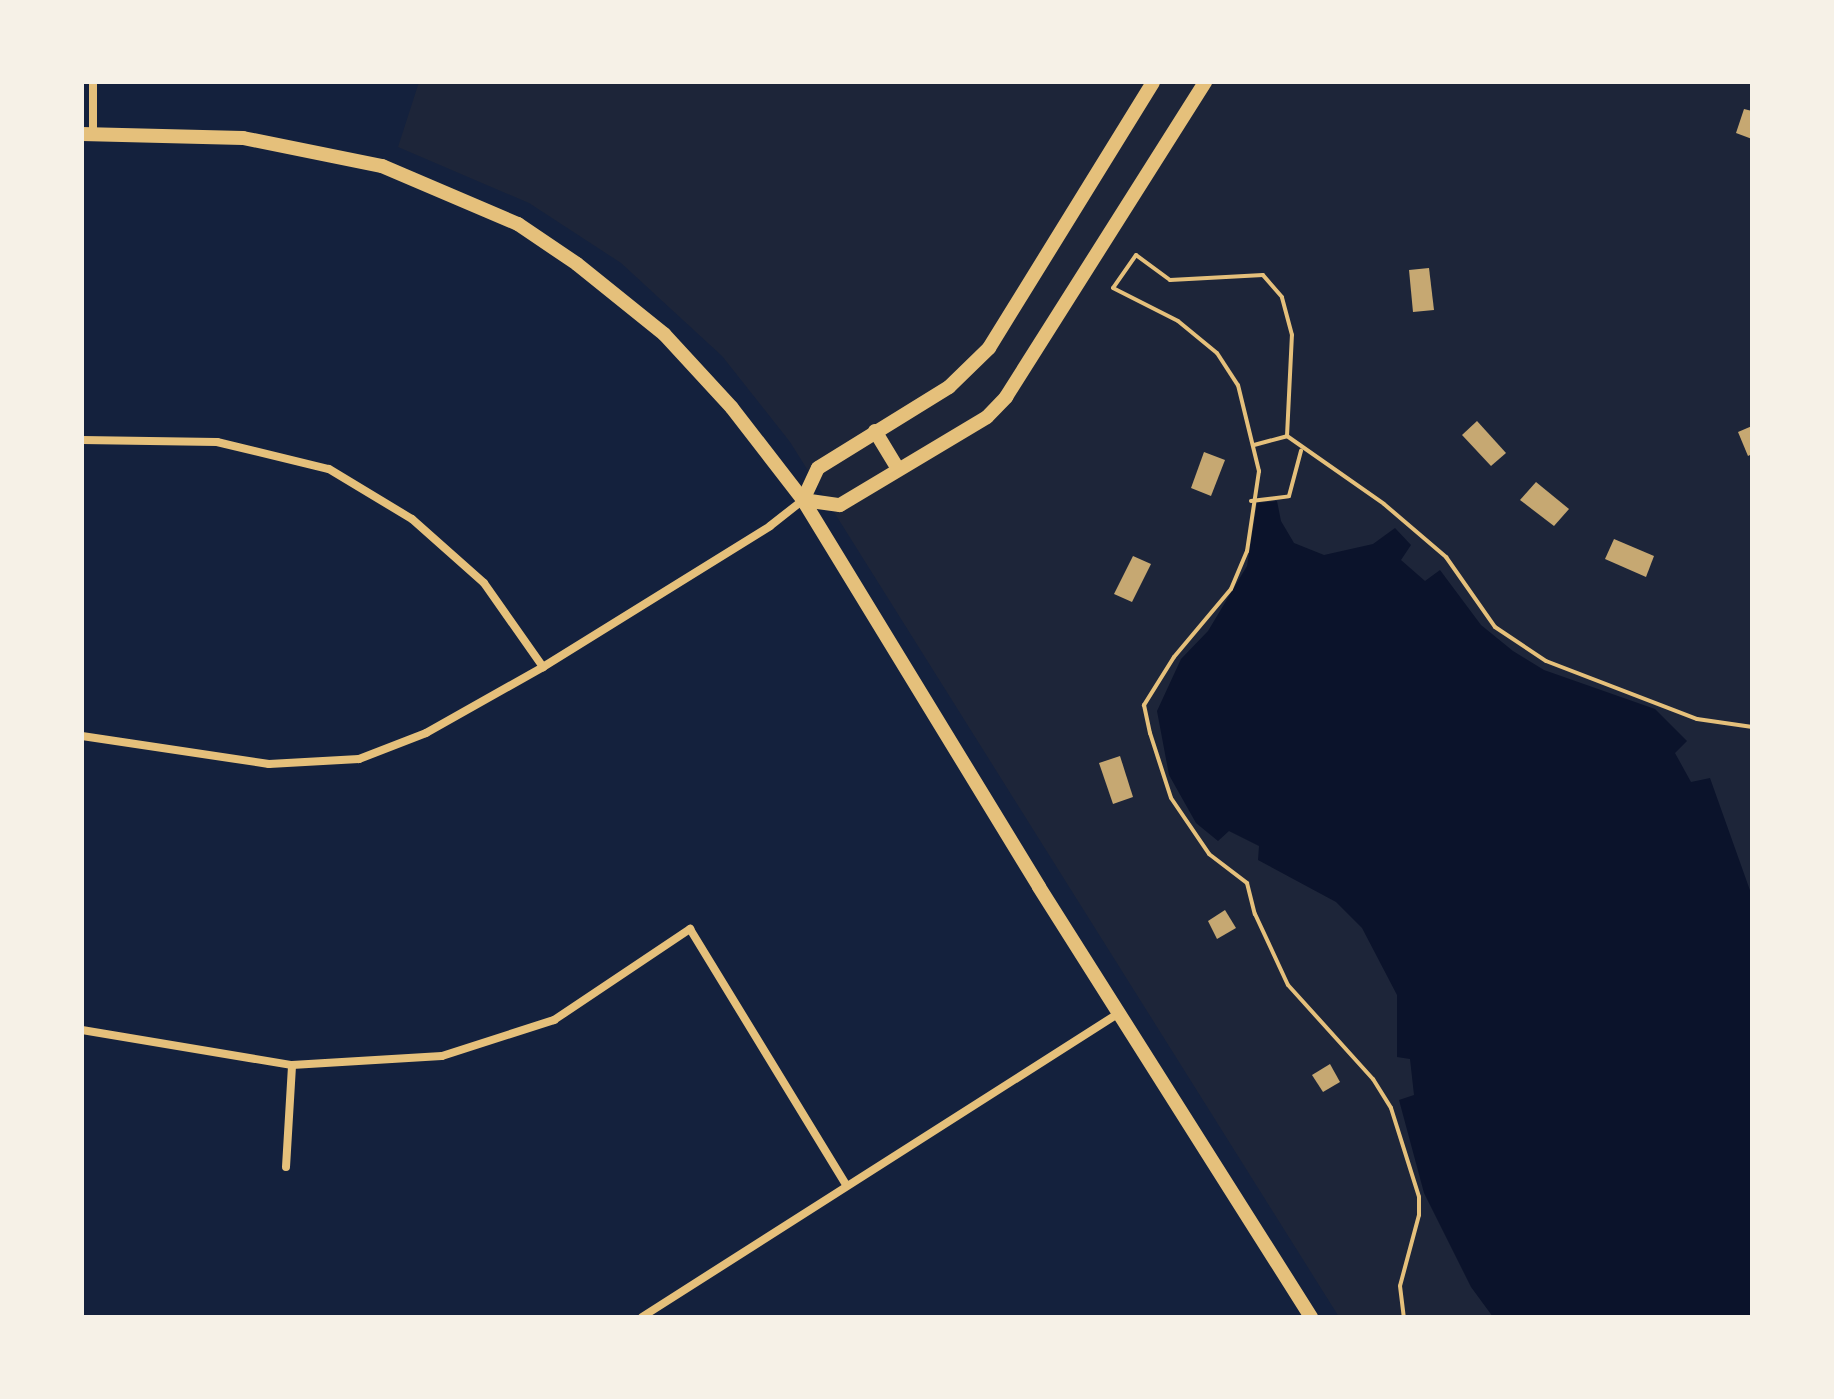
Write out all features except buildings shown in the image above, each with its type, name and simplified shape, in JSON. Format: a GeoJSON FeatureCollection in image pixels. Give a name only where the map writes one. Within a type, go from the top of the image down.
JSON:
{"type":"FeatureCollection","features":[{"type":"Feature","properties":{"kind":"street"},"geometry":{"type":"LineString","coordinates":[[93,82],[88,134],[243,138],[337,155],[430,183],[518,224],[577,264],[664,334],[732,408],[803,500],[1119,1013],[1311,1317]]}},
{"type":"Feature","properties":{"kind":"street"},"geometry":{"type":"LineString","coordinates":[[82,736],[269,764],[359,759],[426,733],[543,667],[770,526],[803,500],[818,468],[949,387],[989,348],[1153,82]]}},
{"type":"Feature","properties":{"kind":"street"},"geometry":{"type":"LineString","coordinates":[[803,500],[840,505],[987,417],[1006,397],[1205,82]]}},
{"type":"Feature","properties":{"kind":"street"},"geometry":{"type":"LineString","coordinates":[[875,431],[898,469]]}},
{"type":"Feature","properties":{"kind":"street"},"geometry":{"type":"LineString","coordinates":[[82,440],[217,442],[329,469],[412,519],[484,583],[543,667]]}},
{"type":"Feature","properties":{"kind":"street"},"geometry":{"type":"LineString","coordinates":[[82,1030],[292,1065],[442,1056],[554,1020],[690,929],[846,1185]]}},
{"type":"Feature","properties":{"kind":"street"},"geometry":{"type":"LineString","coordinates":[[642,1317],[1119,1013]]}},
{"type":"Feature","properties":{"kind":"street"},"geometry":{"type":"LineString","coordinates":[[286,1167],[292,1065]]}},
{"type":"Feature","properties":{"kind":"path"},"geometry":{"type":"LineString","coordinates":[[1404,1317],[1400,1286],[1419,1215],[1419,1197],[1391,1108],[1373,1079],[1288,985],[1255,914],[1247,883],[1209,854],[1171,798],[1144,705],[1174,657],[1231,589],[1247,551],[1251,501],[1259,471],[1238,385],[1217,353],[1178,321],[1113,288],[1136,255],[1170,280],[1263,275],[1282,297],[1292,335],[1287,436],[1301,451],[1384,504],[1435,548],[1495,627],[1546,661],[1697,719],[1752,727]]}},
{"type":"Feature","properties":{"kind":"path"},"geometry":{"type":"LineString","coordinates":[[1254,445],[1287,436]]}},
{"type":"Feature","properties":{"kind":"path"},"geometry":{"type":"LineString","coordinates":[[1251,501],[1289,496],[1301,451]]}},
{"type":"Feature","properties":{"kind":"shaded area"},"geometry":{"type":"Polygon","coordinates":[[[419,82],[1752,82],[1752,1317],[1339,1317],[790,442],[722,356],[621,263],[529,203],[398,147],[419,82]]]}},
{"type":"Feature","properties":{"kind":"shaded area"},"geometry":{"type":"Polygon","coordinates":[[[1277,501],[1281,521],[1294,543],[1324,555],[1373,544],[1395,528],[1411,545],[1401,560],[1425,581],[1440,570],[1481,625],[1513,651],[1544,670],[1655,709],[1687,741],[1675,753],[1691,782],[1710,778],[1752,896],[1752,1317],[1493,1317],[1471,1287],[1424,1193],[1399,1100],[1414,1095],[1410,1059],[1397,1057],[1397,995],[1362,928],[1336,902],[1258,860],[1259,846],[1229,831],[1218,841],[1196,823],[1169,775],[1157,711],[1181,659],[1208,631],[1247,566],[1257,503],[1277,501]]]}}]}
